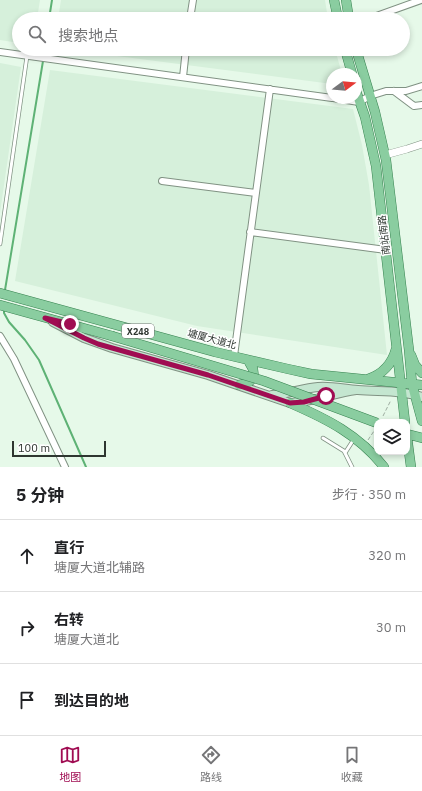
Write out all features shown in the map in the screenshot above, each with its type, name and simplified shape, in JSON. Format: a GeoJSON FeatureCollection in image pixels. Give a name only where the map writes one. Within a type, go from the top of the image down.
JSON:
{"type":"FeatureCollection","features":[{"type":"Feature","properties":{"kind":"main road"},"geometry":{"type":"LineString","coordinates":[[334,0],[337,12]]}},
{"type":"Feature","properties":{"kind":"main road"},"geometry":{"type":"LineString","coordinates":[[346,0],[348,12]]}},
{"type":"Feature","properties":{"kind":"main road"},"geometry":{"type":"LineString","coordinates":[[347,56],[350,68]]}},
{"type":"Feature","properties":{"kind":"main road","name":"南站南路"},"geometry":{"type":"LineString","coordinates":[[358,56],[385,155],[412,384],[418,396],[422,421]]}},
{"type":"Feature","properties":{"kind":"main road","name":"南站南路"},"geometry":{"type":"LineString","coordinates":[[360,104],[365,117],[376,166],[405,419]]}},
{"type":"Feature","properties":{"kind":"main road","name":"塘厦大道北"},"geometry":{"type":"LineString","coordinates":[[0,293],[248,360],[311,374],[422,385]]}},
{"type":"Feature","properties":{"kind":"main road","name":"X248"},"geometry":{"type":"LineString","coordinates":[[0,305],[264,381],[374,422]]}},
{"type":"Feature","properties":{"kind":"main road"},"geometry":{"type":"LineString","coordinates":[[45,318],[98,344],[239,385],[290,403],[326,419],[356,438],[384,467]]}},
{"type":"Feature","properties":{"kind":"main road"},"geometry":{"type":"LineString","coordinates":[[362,379],[372,377],[384,370],[394,356],[397,345]]}},
{"type":"Feature","properties":{"kind":"main road"},"geometry":{"type":"LineString","coordinates":[[409,350],[415,365],[422,373]]}},
{"type":"Feature","properties":{"kind":"main road"},"geometry":{"type":"LineString","coordinates":[[239,385],[248,383],[254,377],[254,369],[248,360]]}},
{"type":"Feature","properties":{"kind":"main road"},"geometry":{"type":"LineString","coordinates":[[266,394],[279,394],[326,386],[418,396]]}},
{"type":"Feature","properties":{"kind":"main road"},"geometry":{"type":"LineString","coordinates":[[290,403],[304,402],[356,390]]}},
{"type":"Feature","properties":{"kind":"main road"},"geometry":{"type":"LineString","coordinates":[[410,436],[422,438]]}},
{"type":"Feature","properties":{"kind":"main road"},"geometry":{"type":"LineString","coordinates":[[410,455],[411,467]]}},
{"type":"Feature","properties":{"kind":"street"},"geometry":{"type":"LineString","coordinates":[[191,12],[193,0]]}},
{"type":"Feature","properties":{"kind":"street"},"geometry":{"type":"LineString","coordinates":[[388,12],[421,0]]}},
{"type":"Feature","properties":{"kind":"street"},"geometry":{"type":"LineString","coordinates":[[0,52],[12,54]]}},
{"type":"Feature","properties":{"kind":"street"},"geometry":{"type":"LineString","coordinates":[[27,56],[326,97]]}},
{"type":"Feature","properties":{"kind":"street"},"geometry":{"type":"LineString","coordinates":[[182,77],[185,56]]}},
{"type":"Feature","properties":{"kind":"street"},"geometry":{"type":"LineString","coordinates":[[362,100],[386,91],[406,91],[422,86]]}},
{"type":"Feature","properties":{"kind":"street"},"geometry":{"type":"LineString","coordinates":[[234,356],[270,89]]}},
{"type":"Feature","properties":{"kind":"street"},"geometry":{"type":"LineString","coordinates":[[394,91],[414,106],[422,105]]}},
{"type":"Feature","properties":{"kind":"street"},"geometry":{"type":"LineString","coordinates":[[385,155],[422,144]]}},
{"type":"Feature","properties":{"kind":"street"},"geometry":{"type":"LineString","coordinates":[[162,180],[256,194]]}},
{"type":"Feature","properties":{"kind":"street"},"geometry":{"type":"LineString","coordinates":[[250,232],[386,250]]}},
{"type":"Feature","properties":{"kind":"street"},"geometry":{"type":"LineString","coordinates":[[0,336],[14,359],[65,467]]}},
{"type":"Feature","properties":{"kind":"lane"},"geometry":{"type":"LineString","coordinates":[[0,244],[27,56]]}},
{"type":"Feature","properties":{"kind":"lane"},"geometry":{"type":"LineString","coordinates":[[324,438],[342,449],[352,467]]}},
{"type":"Feature","properties":{"kind":"lane"},"geometry":{"type":"LineString","coordinates":[[345,453],[356,438]]}},
{"type":"Feature","properties":{"kind":"path"},"geometry":{"type":"LineString","coordinates":[[381,419],[390,404],[391,398]]}},
{"type":"Feature","properties":{"kind":"path"},"geometry":{"type":"LineString","coordinates":[[368,441],[374,430]]}},
{"type":"Feature","properties":{"kind":"shaded area"},"geometry":{"type":"Polygon","coordinates":[[[0,0],[40,0],[38,12],[12,12],[12,42],[0,40],[0,0]]]}},
{"type":"Feature","properties":{"kind":"shaded area"},"geometry":{"type":"Polygon","coordinates":[[[61,0],[325,0],[327,12],[59,12],[61,0]]]}},
{"type":"Feature","properties":{"kind":"shaded area"},"geometry":{"type":"Polygon","coordinates":[[[117,56],[337,56],[340,68],[326,68],[326,83],[117,56]]]}},
{"type":"Feature","properties":{"kind":"shaded area"},"geometry":{"type":"Polygon","coordinates":[[[0,63],[21,67],[0,213],[0,63]]]}},
{"type":"Feature","properties":{"kind":"shaded area"},"geometry":{"type":"Polygon","coordinates":[[[50,70],[353,109],[362,145],[369,185],[387,355],[197,326],[15,281],[50,70]]]}},
{"type":"Feature","properties":{"kind":"waterway"},"geometry":{"type":"LineString","coordinates":[[50,12],[52,0]]}},
{"type":"Feature","properties":{"kind":"waterway"},"geometry":{"type":"LineString","coordinates":[[5,290],[44,56]]}},
{"type":"Feature","properties":{"kind":"waterway"},"geometry":{"type":"LineString","coordinates":[[4,309],[4,313],[9,322],[25,340],[39,360],[86,467]]}},
{"type":"Feature","properties":{"kind":"route"},"geometry":{"type":"LineString","coordinates":[[70,324],[45,318],[98,344],[208,375],[290,403],[304,402],[326,396]]}}]}
